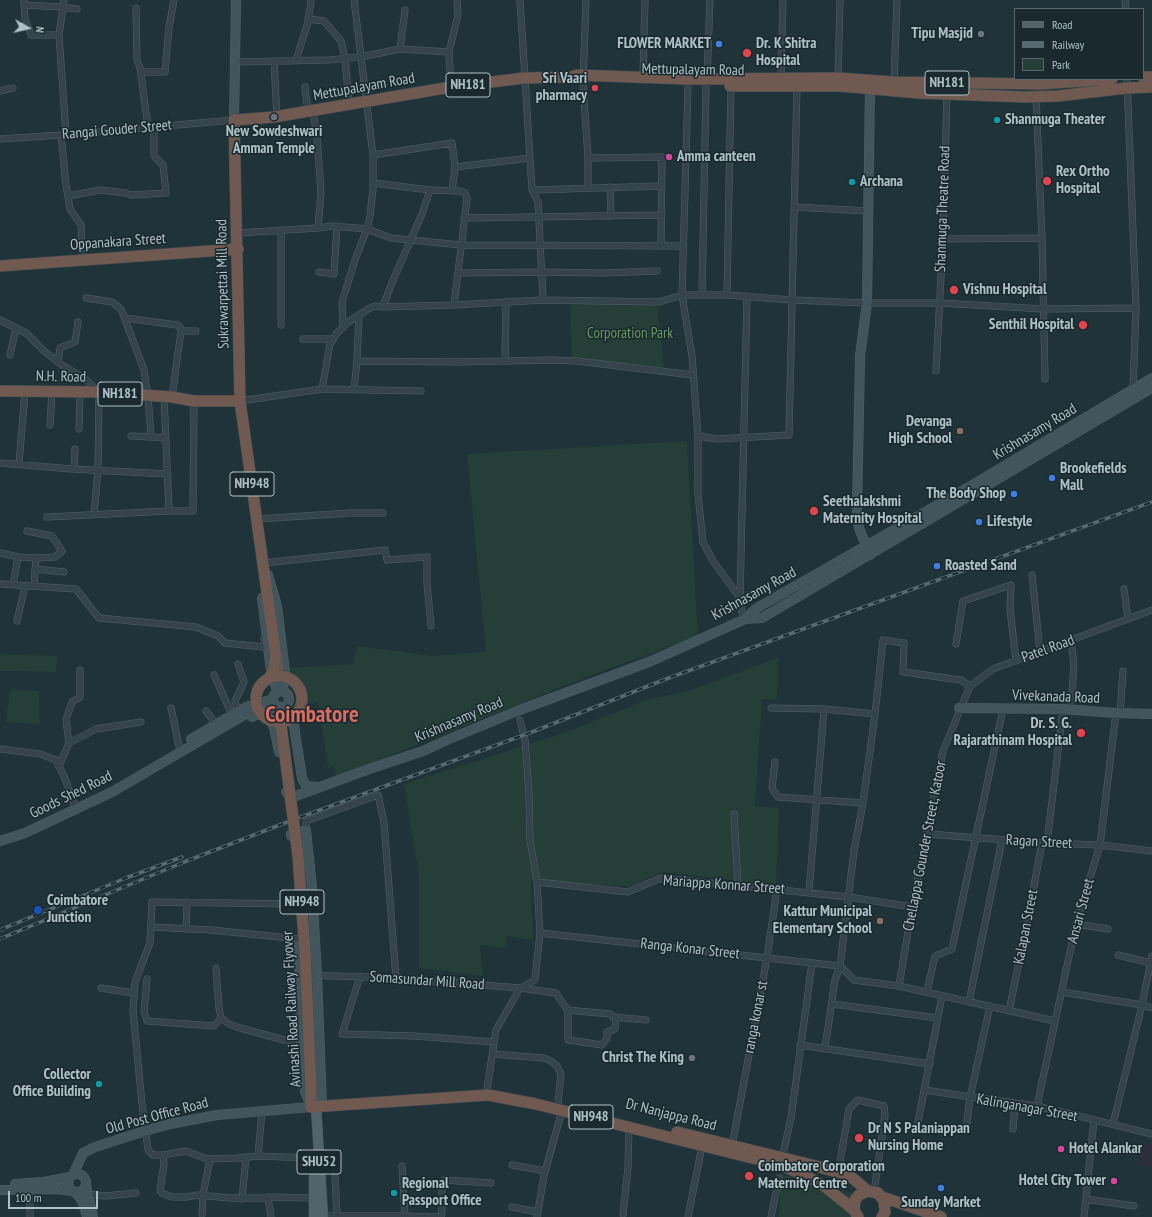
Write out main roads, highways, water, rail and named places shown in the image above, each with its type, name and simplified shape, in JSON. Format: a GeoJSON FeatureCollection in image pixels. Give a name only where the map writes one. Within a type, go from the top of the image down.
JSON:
{"type":"FeatureCollection","features":[{"type":"Feature","properties":{"kind":"highway","name":"Mettupalayam Road"},"geometry":{"type":"LineString","coordinates":[[234,120],[277,117],[451,87],[524,78],[570,77],[577,75],[583,80],[688,86],[707,82],[781,78],[838,78],[918,93],[1004,97],[1058,96],[1127,84],[1152,87]]}},
{"type":"Feature","properties":{"kind":"highway","name":"Mettupalayam Road"},"geometry":{"type":"LineString","coordinates":[[583,80],[643,77],[707,82],[731,86],[840,86],[894,82],[1040,84],[1098,80]]}},
{"type":"Feature","properties":{"kind":"highway","name":"Sukrawarpettai Mill Road"},"geometry":{"type":"LineString","coordinates":[[234,120],[238,233],[240,401],[264,565]]}},
{"type":"Feature","properties":{"kind":"highway","name":"Oppanakara Street"},"geometry":{"type":"LineString","coordinates":[[0,266],[238,249]]}},
{"type":"Feature","properties":{"kind":"highway","name":"N.H. Road"},"geometry":{"type":"LineString","coordinates":[[0,391],[99,392],[168,397],[194,401],[240,401]]}},
{"type":"Feature","properties":{"kind":"highway","name":"NH948"},"geometry":{"type":"LineString","coordinates":[[264,565],[278,671],[281,676],[288,678],[299,688],[302,702],[299,709],[282,719]]}},
{"type":"Feature","properties":{"kind":"highway","name":"NH948"},"geometry":{"type":"LineString","coordinates":[[258,707],[257,694],[273,672],[276,656]]}},
{"type":"Feature","properties":{"kind":"highway"},"geometry":{"type":"LineString","coordinates":[[269,678],[281,676]]}},
{"type":"Feature","properties":{"kind":"highway"},"geometry":{"type":"LineString","coordinates":[[258,707],[261,712],[282,719]]}},
{"type":"Feature","properties":{"kind":"highway","name":"Avinashi Road Railway Flyover"},"geometry":{"type":"LineString","coordinates":[[282,719],[288,732],[308,905],[314,1086],[317,1104]]}},
{"type":"Feature","properties":{"kind":"highway","name":"Dr Nanjappa Road"},"geometry":{"type":"LineString","coordinates":[[317,1104],[487,1089],[732,1146],[762,1157],[823,1185],[856,1214]]}},
{"type":"Feature","properties":{"kind":"highway","name":"Dr Nanjappa Road"},"geometry":{"type":"LineString","coordinates":[[317,1104],[488,1095],[560,1107],[702,1146],[762,1157],[782,1158],[838,1172],[850,1176],[875,1193],[941,1217]]}},
{"type":"Feature","properties":{"kind":"highway","name":"NH948"},"geometry":{"type":"LineString","coordinates":[[856,1214],[855,1200],[859,1195],[875,1193]]}},
{"type":"Feature","properties":{"kind":"highway"},"geometry":{"type":"LineString","coordinates":[[875,1193],[885,1206],[885,1212],[882,1217]]}},
{"type":"Feature","properties":{"kind":"main road","name":"Sukrawarpettai Mill Road"},"geometry":{"type":"LineString","coordinates":[[234,120],[236,0]]}},
{"type":"Feature","properties":{"kind":"main road"},"geometry":{"type":"LineString","coordinates":[[870,84],[866,303],[860,356],[857,513],[860,528],[869,550],[1152,388]]}},
{"type":"Feature","properties":{"kind":"main road","name":"Krishnasamy Road"},"geometry":{"type":"LineString","coordinates":[[282,719],[274,727],[279,745],[285,789],[289,795],[294,797],[321,786],[423,751],[517,711],[649,662],[743,620],[757,608],[869,550],[974,484],[1152,378]]}},
{"type":"Feature","properties":{"kind":"main road"},"geometry":{"type":"LineString","coordinates":[[264,565],[262,574],[262,591],[271,671],[276,687],[282,719],[294,731],[302,778],[306,786],[321,786]]}},
{"type":"Feature","properties":{"kind":"main road"},"geometry":{"type":"LineString","coordinates":[[152,769],[167,767],[253,716],[278,699],[285,672],[277,606],[264,565]]}},
{"type":"Feature","properties":{"kind":"main road"},"geometry":{"type":"LineString","coordinates":[[152,769],[163,756],[235,713],[250,705],[278,699]]}},
{"type":"Feature","properties":{"kind":"main road","name":"Goods Shed Road"},"geometry":{"type":"LineString","coordinates":[[0,841],[25,833],[112,792],[258,707]]}},
{"type":"Feature","properties":{"kind":"main road","name":"Vivekanada Road"},"geometry":{"type":"LineString","coordinates":[[960,708],[1067,710],[1118,714],[1152,714]]}},
{"type":"Feature","properties":{"kind":"main road"},"geometry":{"type":"LineString","coordinates":[[309,975],[299,939],[291,834],[306,830],[312,888],[309,975],[301,1042],[305,1091],[317,1104]]}},
{"type":"Feature","properties":{"kind":"main road"},"geometry":{"type":"LineString","coordinates":[[309,965],[317,1104]]}},
{"type":"Feature","properties":{"kind":"main road","name":"Old Post Office Road"},"geometry":{"type":"LineString","coordinates":[[83,1153],[95,1147],[170,1124],[217,1115],[317,1104]]}},
{"type":"Feature","properties":{"kind":"main road","name":"SHU52"},"geometry":{"type":"LineString","coordinates":[[317,1104],[313,1158],[314,1198],[320,1217]]}},
{"type":"Feature","properties":{"kind":"main road","name":"SHU52"},"geometry":{"type":"LineString","coordinates":[[317,1104],[320,1217]]}},
{"type":"Feature","properties":{"kind":"main road"},"geometry":{"type":"LineString","coordinates":[[83,1153],[68,1180],[68,1186],[82,1200],[88,1217]]}},
{"type":"Feature","properties":{"kind":"main road"},"geometry":{"type":"LineString","coordinates":[[83,1153],[86,1185],[93,1217]]}},
{"type":"Feature","properties":{"kind":"main road"},"geometry":{"type":"LineString","coordinates":[[0,1184],[44,1182],[78,1174],[86,1185]]}},
{"type":"Feature","properties":{"kind":"main road"},"geometry":{"type":"LineString","coordinates":[[0,1190],[57,1190],[81,1192],[86,1185]]}},
{"type":"Feature","properties":{"kind":"railway"},"geometry":{"type":"LineString","coordinates":[[0,939],[184,862],[290,821],[532,732],[666,679],[1152,502]]}},
{"type":"Feature","properties":{"kind":"railway"},"geometry":{"type":"LineString","coordinates":[[0,930],[126,878],[182,857]]}},
{"type":"Feature","properties":{"kind":"place","name":"Tipu Masjid"},"geometry":{"type":"Point","coordinates":[981,34]}},
{"type":"Feature","properties":{"kind":"place","name":"FLOWER MARKET"},"geometry":{"type":"Point","coordinates":[719,44]}},
{"type":"Feature","properties":{"kind":"place","name":"Dr. K Shitra Hospital"},"geometry":{"type":"Point","coordinates":[747,53]}},
{"type":"Feature","properties":{"kind":"place","name":"Sri Vaari pharmacy"},"geometry":{"type":"Point","coordinates":[595,88]}},
{"type":"Feature","properties":{"kind":"place","name":"New Sowdeshwari Amman Temple"},"geometry":{"type":"Point","coordinates":[274,117]}},
{"type":"Feature","properties":{"kind":"place","name":"Shanmuga Theater"},"geometry":{"type":"Point","coordinates":[997,120]}},
{"type":"Feature","properties":{"kind":"place","name":"Amma canteen"},"geometry":{"type":"Point","coordinates":[669,157]}},
{"type":"Feature","properties":{"kind":"place","name":"Rex Ortho Hospital"},"geometry":{"type":"Point","coordinates":[1047,181]}},
{"type":"Feature","properties":{"kind":"place","name":"Archana"},"geometry":{"type":"Point","coordinates":[852,182]}},
{"type":"Feature","properties":{"kind":"place","name":"Vishnu Hospital"},"geometry":{"type":"Point","coordinates":[954,290]}},
{"type":"Feature","properties":{"kind":"place","name":"Senthil Hospital"},"geometry":{"type":"Point","coordinates":[1083,325]}},
{"type":"Feature","properties":{"kind":"place","name":"Devanga High School"},"geometry":{"type":"Point","coordinates":[960,431]}},
{"type":"Feature","properties":{"kind":"place","name":"Brookefields Mall"},"geometry":{"type":"Point","coordinates":[1052,478]}},
{"type":"Feature","properties":{"kind":"place","name":"The Body Shop"},"geometry":{"type":"Point","coordinates":[1014,494]}},
{"type":"Feature","properties":{"kind":"place","name":"Seethalakshmi Maternity Hospital"},"geometry":{"type":"Point","coordinates":[814,511]}},
{"type":"Feature","properties":{"kind":"place","name":"Lifestyle"},"geometry":{"type":"Point","coordinates":[979,522]}},
{"type":"Feature","properties":{"kind":"place","name":"Roasted Sand"},"geometry":{"type":"Point","coordinates":[937,566]}},
{"type":"Feature","properties":{"kind":"place","name":"Dr. S. G. Rajarathinam Hospital"},"geometry":{"type":"Point","coordinates":[1081,733]}},
{"type":"Feature","properties":{"kind":"place","name":"Coimbatore Junction"},"geometry":{"type":"Point","coordinates":[38,910]}},
{"type":"Feature","properties":{"kind":"place","name":"Kattur Municipal Elementary School"},"geometry":{"type":"Point","coordinates":[880,921]}},
{"type":"Feature","properties":{"kind":"place","name":"Christ The King"},"geometry":{"type":"Point","coordinates":[692,1058]}},
{"type":"Feature","properties":{"kind":"place","name":"Collector Office Building"},"geometry":{"type":"Point","coordinates":[99,1084]}},
{"type":"Feature","properties":{"kind":"place","name":"Dr N S Palaniappan Nursing Home"},"geometry":{"type":"Point","coordinates":[859,1138]}},
{"type":"Feature","properties":{"kind":"place","name":"Hotel Alankar"},"geometry":{"type":"Point","coordinates":[1061,1149]}},
{"type":"Feature","properties":{"kind":"place","name":"Coimbatore Corporation Maternity Centre"},"geometry":{"type":"Point","coordinates":[749,1176]}},
{"type":"Feature","properties":{"kind":"place","name":"Hotel City Tower"},"geometry":{"type":"Point","coordinates":[1114,1181]}},
{"type":"Feature","properties":{"kind":"place","name":"Sunday Market"},"geometry":{"type":"Point","coordinates":[941,1188]}},
{"type":"Feature","properties":{"kind":"place","name":"Regional Passport Office"},"geometry":{"type":"Point","coordinates":[394,1193]}},
{"type":"Feature","properties":{"kind":"district","name":"Coimbatore"},"geometry":{"type":"Point","coordinates":[312,715]}},
{"type":"Feature","properties":{"kind":"park label","name":"Corporation Park"},"geometry":{"type":"Point","coordinates":[630,334]}}]}
